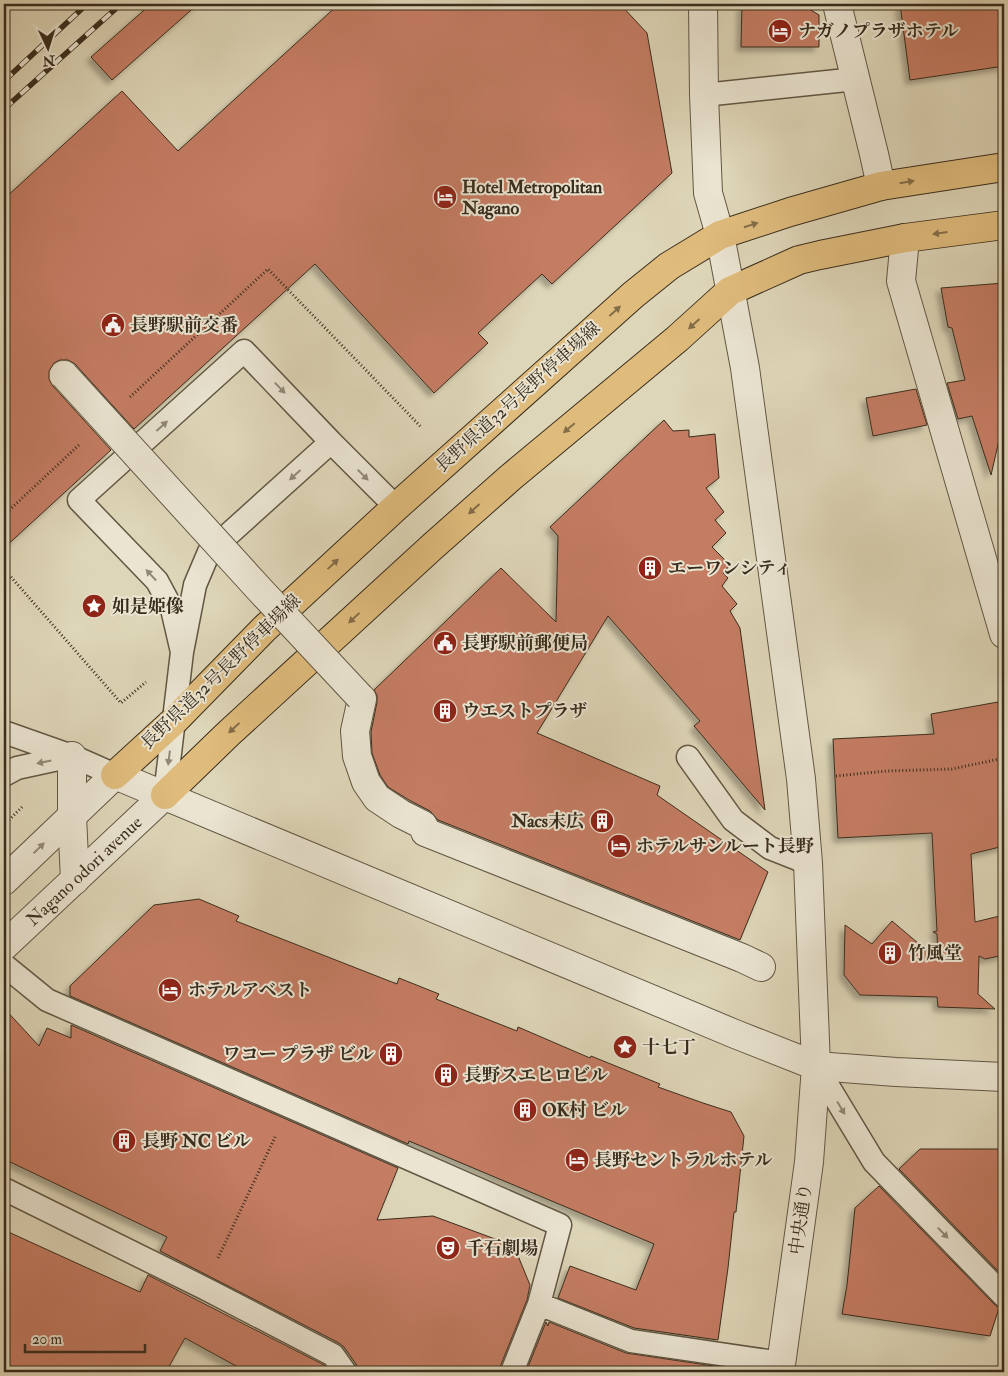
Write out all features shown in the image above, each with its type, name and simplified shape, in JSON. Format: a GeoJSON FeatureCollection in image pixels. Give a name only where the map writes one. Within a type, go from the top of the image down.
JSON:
{"type":"FeatureCollection","features":[{"type":"Feature","properties":{"kind":"main road","name":"長野県道32号長野停車場線"},"geometry":{"type":"LineString","coordinates":[[115,775],[174,721],[264,629],[396,507],[669,266],[720,235],[790,212],[881,186],[1004,167]]}},
{"type":"Feature","properties":{"kind":"main road"},"geometry":{"type":"LineString","coordinates":[[165,795],[228,734],[433,546],[511,477],[677,339],[730,291],[799,260],[905,238],[1004,224]]}},
{"type":"Feature","properties":{"kind":"street","name":"中央通り"},"geometry":{"type":"LineString","coordinates":[[703,4],[708,193],[720,235],[745,368],[801,779],[808,863],[816,1066],[809,1162],[781,1368]]}},
{"type":"Feature","properties":{"kind":"street"},"geometry":{"type":"LineString","coordinates":[[837,4],[881,186]]}},
{"type":"Feature","properties":{"kind":"street"},"geometry":{"type":"LineString","coordinates":[[905,238],[901,280],[1004,634]]}},
{"type":"Feature","properties":{"kind":"street"},"geometry":{"type":"LineString","coordinates":[[64,375],[362,699],[355,731],[357,756],[366,782],[377,798],[401,814],[423,825],[425,832],[761,967]]}},
{"type":"Feature","properties":{"kind":"street"},"geometry":{"type":"LineString","coordinates":[[72,756],[75,880]]}},
{"type":"Feature","properties":{"kind":"street"},"geometry":{"type":"LineString","coordinates":[[4,881],[115,775],[689,1015],[816,1066],[1004,1077]]}},
{"type":"Feature","properties":{"kind":"street","name":"Nagano odori avenue"},"geometry":{"type":"LineString","coordinates":[[4,946],[165,795]]}},
{"type":"Feature","properties":{"kind":"lane"},"geometry":{"type":"LineString","coordinates":[[704,95],[856,79]]}},
{"type":"Feature","properties":{"kind":"lane"},"geometry":{"type":"LineString","coordinates":[[182,652],[172,609],[157,582],[79,500],[244,351],[396,507]]}},
{"type":"Feature","properties":{"kind":"lane"},"geometry":{"type":"LineString","coordinates":[[165,795],[182,652],[195,585],[209,552],[331,442]]}},
{"type":"Feature","properties":{"kind":"lane"},"geometry":{"type":"LineString","coordinates":[[4,732],[72,756],[115,775]]}},
{"type":"Feature","properties":{"kind":"lane"},"geometry":{"type":"LineString","coordinates":[[4,775],[17,768],[72,756]]}},
{"type":"Feature","properties":{"kind":"lane"},"geometry":{"type":"LineString","coordinates":[[688,757],[733,820],[770,848],[808,863]]}},
{"type":"Feature","properties":{"kind":"lane"},"geometry":{"type":"LineString","coordinates":[[4,965],[46,1000],[560,1225],[539,1304],[512,1372]]}},
{"type":"Feature","properties":{"kind":"lane"},"geometry":{"type":"LineString","coordinates":[[816,1066],[874,1162],[1004,1296]]}},
{"type":"Feature","properties":{"kind":"lane"},"geometry":{"type":"LineString","coordinates":[[4,1189],[204,1288],[333,1355],[345,1372]]}},
{"type":"Feature","properties":{"kind":"lane"},"geometry":{"type":"LineString","coordinates":[[539,1304],[631,1340],[781,1368]]}},
{"type":"Feature","properties":{"kind":"path"},"geometry":{"type":"LineString","coordinates":[[4,569],[121,704],[148,679]]}},
{"type":"Feature","properties":{"kind":"path"},"geometry":{"type":"LineString","coordinates":[[801,779],[887,771],[952,770],[1004,758]]}},
{"type":"Feature","properties":{"kind":"path"},"geometry":{"type":"LineString","coordinates":[[4,825],[23,806]]}},
{"type":"Feature","properties":{"kind":"path"},"geometry":{"type":"LineString","coordinates":[[204,1288],[290,1106]]}},
{"type":"Feature","properties":{"kind":"building"},"geometry":{"type":"Polygon","coordinates":[[[151,4],[198,4],[112,80],[91,57],[151,4]]]}},
{"type":"Feature","properties":{"kind":"building","name":"Hotel Metropolitan Nagano"},"geometry":{"type":"Polygon","coordinates":[[[339,4],[620,4],[647,33],[672,173],[552,284],[542,274],[478,333],[488,343],[434,393],[315,264],[134,429],[75,364],[68,360],[60,360],[54,363],[49,371],[49,379],[52,385],[111,450],[4,548],[4,199],[122,91],[178,151],[339,4]]]}},
{"type":"Feature","properties":{"kind":"building","name":"ナガノプラザホテル"},"geometry":{"type":"Polygon","coordinates":[[[742,4],[801,4],[819,15],[819,47],[741,47],[742,4]]]}},
{"type":"Feature","properties":{"kind":"building"},"geometry":{"type":"Polygon","coordinates":[[[900,4],[1004,4],[1004,66],[910,80],[900,4]]]}},
{"type":"Feature","properties":{"kind":"building"},"geometry":{"type":"Polygon","coordinates":[[[1004,283],[1004,419],[991,475],[972,416],[958,419],[947,383],[965,380],[952,328],[948,327],[941,288],[1004,283]]]}},
{"type":"Feature","properties":{"kind":"building"},"geometry":{"type":"Polygon","coordinates":[[[916,389],[927,425],[873,436],[866,398],[916,389]]]}},
{"type":"Feature","properties":{"kind":"building"},"geometry":{"type":"Polygon","coordinates":[[[664,420],[673,431],[689,430],[689,437],[715,434],[719,478],[706,488],[724,512],[715,520],[726,533],[712,547],[730,565],[723,573],[728,578],[722,586],[737,604],[730,611],[740,628],[765,810],[694,726],[700,721],[608,616],[537,733],[660,786],[657,795],[768,872],[740,940],[438,820],[430,811],[388,787],[380,775],[372,753],[371,732],[377,702],[377,695],[374,690],[501,568],[556,622],[558,536],[550,527],[664,420]]]}},
{"type":"Feature","properties":{"kind":"building"},"geometry":{"type":"Polygon","coordinates":[[[998,702],[1004,733],[1004,846],[971,854],[975,922],[1004,915],[1004,955],[985,959],[979,956],[978,994],[995,1009],[938,1007],[937,997],[860,995],[844,975],[845,925],[872,944],[892,921],[938,960],[937,934],[933,932],[937,931],[932,833],[838,838],[833,739],[934,734],[931,714],[998,702]]]}},
{"type":"Feature","properties":{"kind":"building"},"geometry":{"type":"Polygon","coordinates":[[[199,899],[239,916],[236,921],[397,984],[399,978],[439,994],[436,999],[517,1031],[518,1027],[590,1058],[591,1056],[660,1084],[658,1087],[731,1112],[744,1136],[736,1212],[734,1212],[718,1340],[634,1328],[558,1298],[570,1266],[636,1290],[654,1244],[409,1141],[408,1144],[70,996],[70,986],[154,905],[199,899]]]}},
{"type":"Feature","properties":{"kind":"building"},"geometry":{"type":"Polygon","coordinates":[[[4,1008],[39,1046],[47,1028],[71,1038],[71,1025],[398,1168],[377,1220],[433,1216],[514,1246],[530,1285],[527,1300],[499,1372],[358,1372],[356,1364],[339,1343],[160,1251],[167,1237],[4,1159],[4,1008]]]}},
{"type":"Feature","properties":{"kind":"building"},"geometry":{"type":"Polygon","coordinates":[[[920,1149],[1004,1149],[1004,1277],[899,1169],[920,1149]]]}},
{"type":"Feature","properties":{"kind":"building"},"geometry":{"type":"Polygon","coordinates":[[[879,1186],[999,1308],[990,1336],[842,1314],[855,1208],[879,1186]]]}},
{"type":"Feature","properties":{"kind":"building"},"geometry":{"type":"Polygon","coordinates":[[[4,1230],[140,1292],[148,1275],[324,1365],[329,1372],[247,1372],[185,1338],[166,1372],[4,1372],[4,1230]]]}},
{"type":"Feature","properties":{"kind":"building"},"geometry":{"type":"Polygon","coordinates":[[[546,1322],[548,1326],[549,1322],[626,1353],[714,1366],[714,1372],[526,1372],[546,1322]]]}},
{"type":"Feature","properties":{"kind":"railway"},"geometry":{"type":"LineString","coordinates":[[4,81],[87,4]]}},
{"type":"Feature","properties":{"kind":"railway"},"geometry":{"type":"LineString","coordinates":[[4,109],[121,4]]}},
{"type":"Feature","properties":{"kind":"place","name":"ナガノプラザホテル"},"geometry":{"type":"Point","coordinates":[780,31]}},
{"type":"Feature","properties":{"kind":"place","name":"Hotel Metropolitan Nagano"},"geometry":{"type":"Point","coordinates":[445,197]}},
{"type":"Feature","properties":{"kind":"place","name":"長野駅前交番"},"geometry":{"type":"Point","coordinates":[113,325]}},
{"type":"Feature","properties":{"kind":"place","name":"エーワンシティ"},"geometry":{"type":"Point","coordinates":[650,568]}},
{"type":"Feature","properties":{"kind":"place","name":"如是姫像"},"geometry":{"type":"Point","coordinates":[94,606]}},
{"type":"Feature","properties":{"kind":"place","name":"長野駅前郵便局"},"geometry":{"type":"Point","coordinates":[445,643]}},
{"type":"Feature","properties":{"kind":"place","name":"ウエストプラザ"},"geometry":{"type":"Point","coordinates":[445,711]}},
{"type":"Feature","properties":{"kind":"place","name":"Nacs末広"},"geometry":{"type":"Point","coordinates":[602,821]}},
{"type":"Feature","properties":{"kind":"place","name":"ホテルサンルート長野"},"geometry":{"type":"Point","coordinates":[619,846]}},
{"type":"Feature","properties":{"kind":"place","name":"竹風堂"},"geometry":{"type":"Point","coordinates":[890,953]}},
{"type":"Feature","properties":{"kind":"place","name":"ホテルアベスト"},"geometry":{"type":"Point","coordinates":[170,990]}},
{"type":"Feature","properties":{"kind":"place","name":"十七丁"},"geometry":{"type":"Point","coordinates":[625,1047]}},
{"type":"Feature","properties":{"kind":"place","name":"ワコー プラザ ビル"},"geometry":{"type":"Point","coordinates":[391,1054]}},
{"type":"Feature","properties":{"kind":"place","name":"長野スエヒロビル"},"geometry":{"type":"Point","coordinates":[446,1075]}},
{"type":"Feature","properties":{"kind":"place","name":"OK村 ビル"},"geometry":{"type":"Point","coordinates":[525,1110]}},
{"type":"Feature","properties":{"kind":"place","name":"長野 NC ビル"},"geometry":{"type":"Point","coordinates":[124,1141]}},
{"type":"Feature","properties":{"kind":"place","name":"長野セントラルホテル"},"geometry":{"type":"Point","coordinates":[577,1160]}},
{"type":"Feature","properties":{"kind":"place","name":"千石劇場"},"geometry":{"type":"Point","coordinates":[448,1248]}}]}
